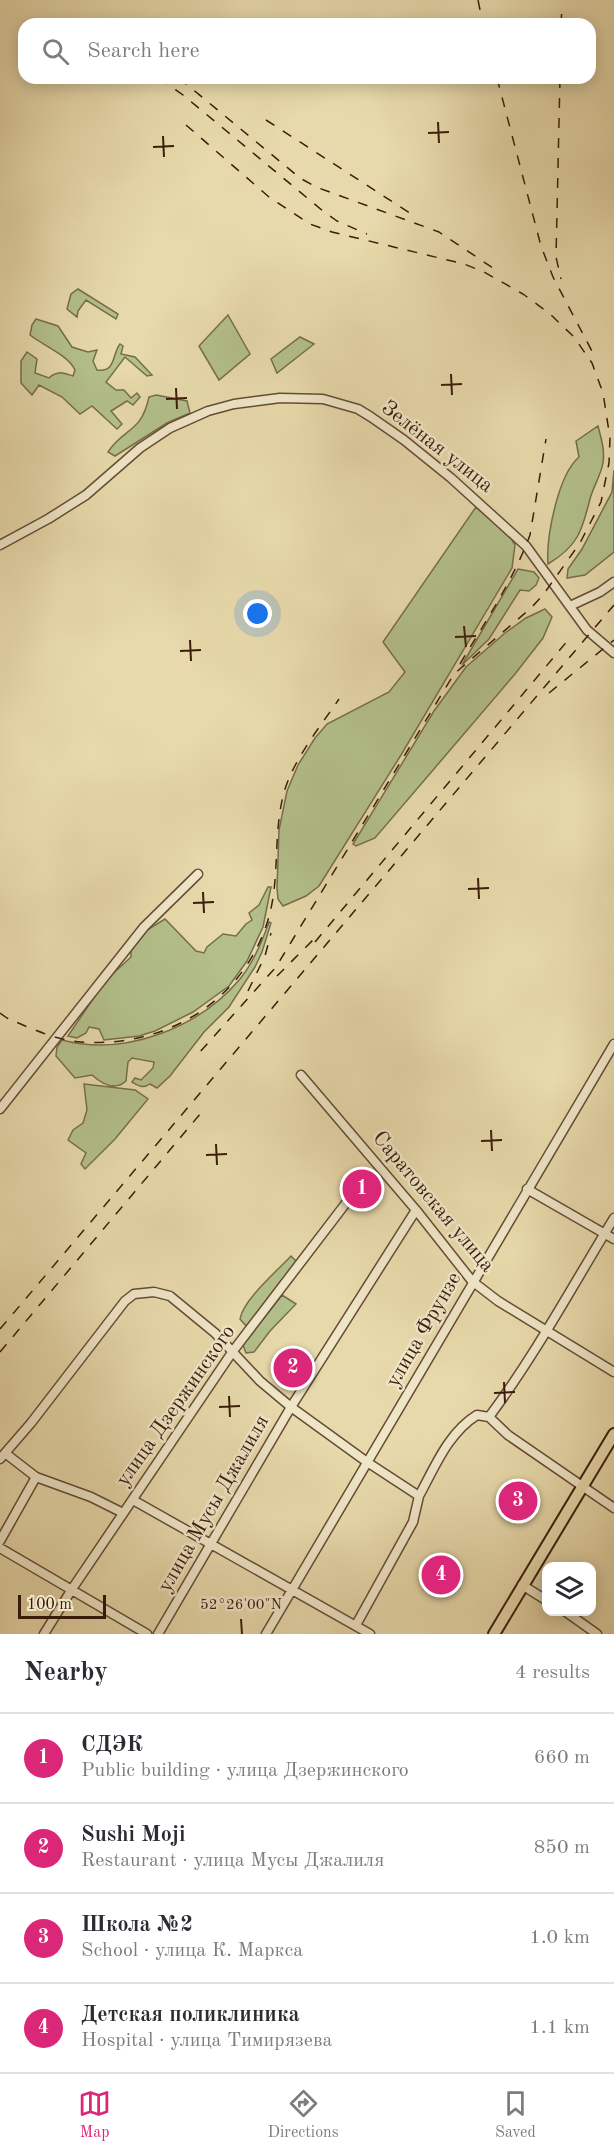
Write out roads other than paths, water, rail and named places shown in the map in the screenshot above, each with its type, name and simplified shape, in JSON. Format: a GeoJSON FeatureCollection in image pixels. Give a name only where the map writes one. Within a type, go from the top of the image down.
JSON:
{"type":"FeatureCollection","features":[{"type":"Feature","properties":{"kind":"main road"},"geometry":{"type":"LineString","coordinates":[[494,1634],[614,1434]]}},
{"type":"Feature","properties":{"kind":"street","name":"Зелёная улица"},"geometry":{"type":"LineString","coordinates":[[0,545],[86,495],[150,441],[170,428],[201,414],[234,404],[280,398],[323,399],[358,409],[371,417],[451,478],[526,546],[587,630],[614,653]]}},
{"type":"Feature","properties":{"kind":"street"},"geometry":{"type":"LineString","coordinates":[[570,606],[600,592],[614,582]]}},
{"type":"Feature","properties":{"kind":"street"},"geometry":{"type":"LineString","coordinates":[[0,1109],[144,927],[198,874]]}},
{"type":"Feature","properties":{"kind":"street","name":"улица Фрунзе"},"geometry":{"type":"LineString","coordinates":[[266,1634],[386,1432],[472,1281],[614,1044]]}},
{"type":"Feature","properties":{"kind":"street","name":"Саратовская улица"},"geometry":{"type":"LineString","coordinates":[[302,1075],[416,1210],[472,1281],[498,1301],[614,1372]]}},
{"type":"Feature","properties":{"kind":"street"},"geometry":{"type":"LineString","coordinates":[[527,1189],[614,1239]]}},
{"type":"Feature","properties":{"kind":"street","name":"улица Дзержинского"},"geometry":{"type":"LineString","coordinates":[[44,1634],[233,1351],[346,1203]]}},
{"type":"Feature","properties":{"kind":"street","name":"улица Мусы Джалиля"},"geometry":{"type":"LineString","coordinates":[[158,1634],[291,1407],[416,1210]]}},
{"type":"Feature","properties":{"kind":"street"},"geometry":{"type":"LineString","coordinates":[[489,1417],[547,1331],[614,1218]]}},
{"type":"Feature","properties":{"kind":"street"},"geometry":{"type":"LineString","coordinates":[[123,1513],[91,1497],[36,1477],[2,1456],[32,1423],[125,1301],[134,1294],[154,1292],[170,1296],[233,1351],[260,1381],[291,1407],[419,1496]]}},
{"type":"Feature","properties":{"kind":"street"},"geometry":{"type":"LineString","coordinates":[[356,1625],[413,1521],[419,1496],[444,1450],[464,1423],[477,1415],[489,1417],[508,1435],[614,1508]]}},
{"type":"Feature","properties":{"kind":"street"},"geometry":{"type":"LineString","coordinates":[[0,1541],[36,1477]]}},
{"type":"Feature","properties":{"kind":"street"},"geometry":{"type":"LineString","coordinates":[[133,1500],[368,1633]]}},
{"type":"Feature","properties":{"kind":"street"},"geometry":{"type":"LineString","coordinates":[[0,1548],[147,1634]]}},
{"type":"Feature","properties":{"kind":"street"},"geometry":{"type":"LineString","coordinates":[[522,1585],[542,1598]]}},
{"type":"Feature","properties":{"kind":"street"},"geometry":{"type":"LineString","coordinates":[[573,1616],[597,1634]]}},
{"type":"Feature","properties":{"kind":"railway"},"geometry":{"type":"LineString","coordinates":[[478,0],[482,18]]}},
{"type":"Feature","properties":{"kind":"railway"},"geometry":{"type":"LineString","coordinates":[[561,18],[562,8]]}},
{"type":"Feature","properties":{"kind":"railway"},"geometry":{"type":"LineString","coordinates":[[167,84],[323,211],[337,221],[367,234]]}},
{"type":"Feature","properties":{"kind":"railway"},"geometry":{"type":"LineString","coordinates":[[186,84],[300,178],[316,187],[439,232],[499,272]]}},
{"type":"Feature","properties":{"kind":"railway"},"geometry":{"type":"LineString","coordinates":[[499,84],[541,246],[553,277],[594,355]]}},
{"type":"Feature","properties":{"kind":"railway"},"geometry":{"type":"LineString","coordinates":[[560,84],[556,257],[561,279]]}},
{"type":"Feature","properties":{"kind":"railway"},"geometry":{"type":"LineString","coordinates":[[266,120],[416,217]]}},
{"type":"Feature","properties":{"kind":"railway"},"geometry":{"type":"LineString","coordinates":[[186,125],[269,197],[310,224],[332,232],[464,264],[484,272],[523,294],[550,314],[574,337],[592,363],[603,393],[610,438],[609,463],[601,502],[580,543],[531,608],[454,674],[276,967],[199,1053]]}},
{"type":"Feature","properties":{"kind":"railway"},"geometry":{"type":"LineString","coordinates":[[460,664],[507,585],[530,535],[546,439]]}},
{"type":"Feature","properties":{"kind":"railway"},"geometry":{"type":"LineString","coordinates":[[0,1329],[614,605]]}},
{"type":"Feature","properties":{"kind":"railway"},"geometry":{"type":"LineString","coordinates":[[315,942],[569,639]]}},
{"type":"Feature","properties":{"kind":"railway"},"geometry":{"type":"LineString","coordinates":[[549,693],[614,640]]}},
{"type":"Feature","properties":{"kind":"railway"},"geometry":{"type":"LineString","coordinates":[[0,1013],[25,1026],[62,1039],[81,1042],[112,1042],[142,1037],[170,1028],[197,1014],[220,996],[240,975],[256,949],[268,920],[272,904],[277,838],[285,789],[295,765],[339,699]]}},
{"type":"Feature","properties":{"kind":"railway"},"geometry":{"type":"LineString","coordinates":[[248,991],[265,956],[271,933]]}},
{"type":"Feature","properties":{"kind":"railway"},"geometry":{"type":"LineString","coordinates":[[277,976],[319,934]]}},
{"type":"Feature","properties":{"kind":"railway"},"geometry":{"type":"LineString","coordinates":[[0,1352],[206,1107]]}},
{"type":"Feature","properties":{"kind":"place","name":"СДЭК"},"geometry":{"type":"Point","coordinates":[362,1189]}},
{"type":"Feature","properties":{"kind":"place","name":"Sushi Moji"},"geometry":{"type":"Point","coordinates":[293,1368]}},
{"type":"Feature","properties":{"kind":"place","name":"Школа №2"},"geometry":{"type":"Point","coordinates":[518,1501]}},
{"type":"Feature","properties":{"kind":"place","name":"Детская поликлиника"},"geometry":{"type":"Point","coordinates":[441,1575]}}]}
